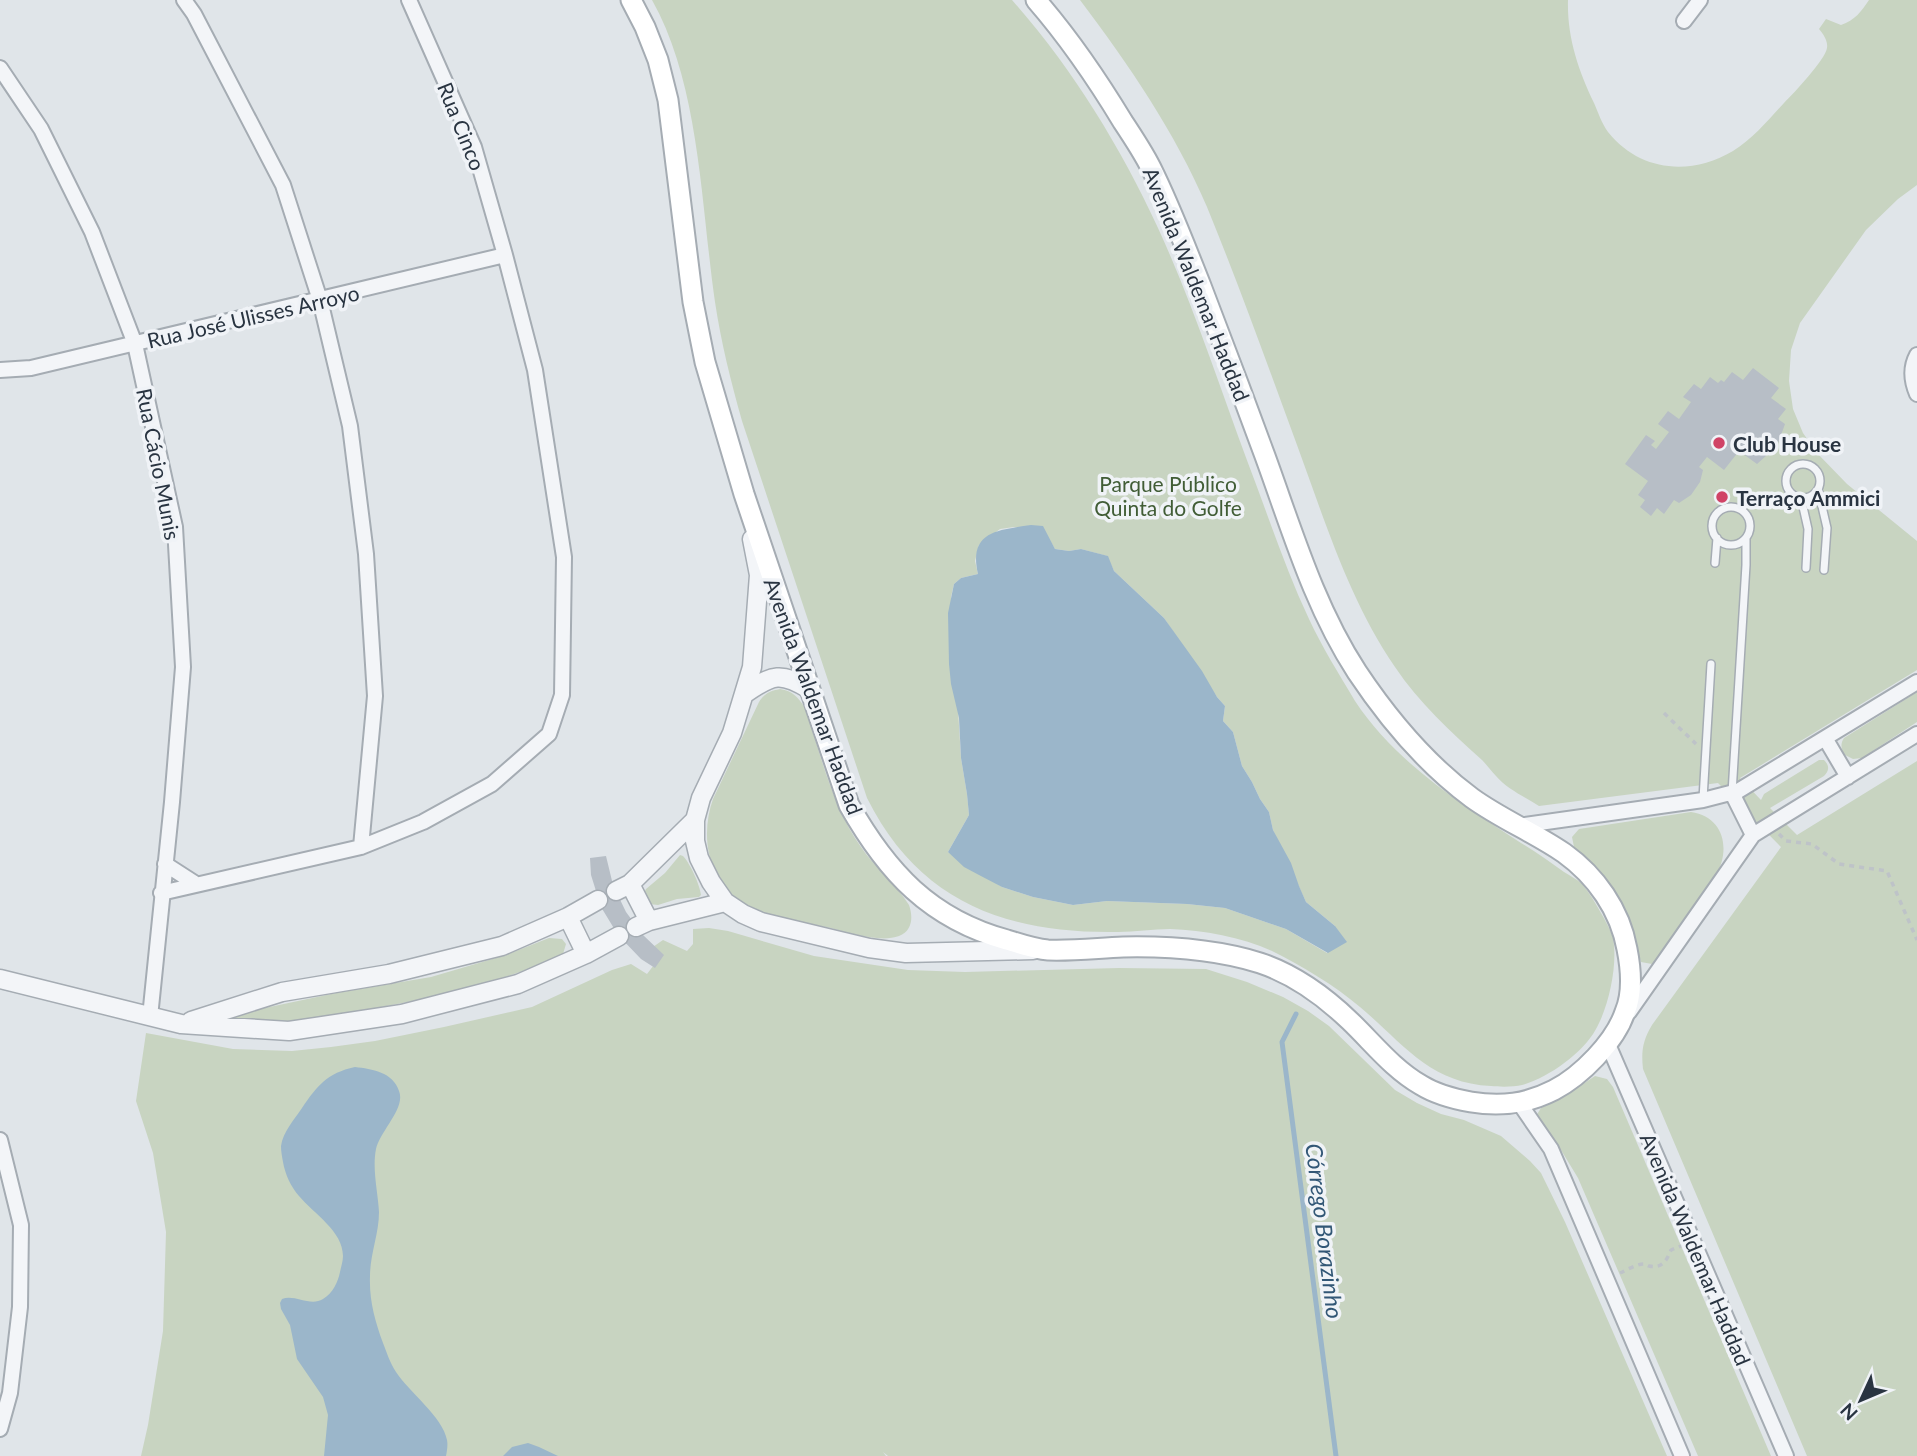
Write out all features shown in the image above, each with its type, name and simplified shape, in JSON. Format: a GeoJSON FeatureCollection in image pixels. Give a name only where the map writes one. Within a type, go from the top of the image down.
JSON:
{"type":"FeatureCollection","features":[{"type":"Feature","properties":{"kind":"main road","name":"Avenida Waldemar Haddad"},"geometry":{"type":"LineString","coordinates":[[631,0],[658,60],[668,100],[694,302],[703,350],[744,494],[849,805],[865,833],[905,884],[930,905],[966,925],[994,937],[1043,950],[1173,947],[1216,952],[1266,965],[1310,988],[1347,1017],[1397,1068],[1422,1086],[1450,1098],[1485,1104],[1520,1104],[1547,1094],[1568,1082],[1587,1066],[1612,1035],[1627,1009],[1631,972],[1626,942],[1607,896],[1591,877],[1565,854],[1466,793],[1439,771],[1408,740],[1372,694],[1339,643],[1312,586],[1238,383],[1175,222],[1149,164],[1095,76],[1036,0]]}},
{"type":"Feature","properties":{"kind":"street"},"geometry":{"type":"LineString","coordinates":[[184,0],[283,185],[320,300],[351,426],[366,554],[375,696],[361,846]]}},
{"type":"Feature","properties":{"kind":"street","name":"Rua Cinco"},"geometry":{"type":"LineString","coordinates":[[161,893],[361,846],[423,822],[492,784],[549,734],[562,695],[564,557],[535,370],[474,148],[409,0]]}},
{"type":"Feature","properties":{"kind":"street"},"geometry":{"type":"LineString","coordinates":[[1684,21],[1700,0]]}},
{"type":"Feature","properties":{"kind":"street","name":"Rua Cácio Munis"},"geometry":{"type":"LineString","coordinates":[[0,68],[41,129],[92,232],[135,344],[175,527],[183,667],[150,1017]]}},
{"type":"Feature","properties":{"kind":"street","name":"Rua José Ulisses Arroyo"},"geometry":{"type":"LineString","coordinates":[[0,370],[30,368],[505,255]]}},
{"type":"Feature","properties":{"kind":"street"},"geometry":{"type":"LineString","coordinates":[[1917,355],[1911,377],[1917,394]]}},
{"type":"Feature","properties":{"kind":"street"},"geometry":{"type":"LineString","coordinates":[[744,494],[759,575],[752,667],[732,733],[701,798],[695,820],[695,841],[699,859],[711,882],[725,902],[761,922],[869,948],[906,953],[1043,950]]}},
{"type":"Feature","properties":{"kind":"street"},"geometry":{"type":"LineString","coordinates":[[746,693],[764,680],[778,676],[792,679],[809,689]]}},
{"type":"Feature","properties":{"kind":"street"},"geometry":{"type":"LineString","coordinates":[[1517,826],[1703,800],[1732,793],[1917,682]]}},
{"type":"Feature","properties":{"kind":"street"},"geometry":{"type":"LineString","coordinates":[[1612,1035],[1753,835],[1917,734]]}},
{"type":"Feature","properties":{"kind":"street"},"geometry":{"type":"LineString","coordinates":[[1825,738],[1849,777]]}},
{"type":"Feature","properties":{"kind":"street"},"geometry":{"type":"LineString","coordinates":[[1732,793],[1753,835]]}},
{"type":"Feature","properties":{"kind":"street"},"geometry":{"type":"LineString","coordinates":[[695,820],[623,888],[643,924],[725,902]]}},
{"type":"Feature","properties":{"kind":"street"},"geometry":{"type":"LineString","coordinates":[[165,864],[196,884]]}},
{"type":"Feature","properties":{"kind":"street"},"geometry":{"type":"LineString","coordinates":[[180,1024],[282,992],[389,974],[502,946],[568,917],[598,900]]}},
{"type":"Feature","properties":{"kind":"street"},"geometry":{"type":"LineString","coordinates":[[568,917],[586,954]]}},
{"type":"Feature","properties":{"kind":"street"},"geometry":{"type":"LineString","coordinates":[[0,979],[180,1024],[289,1031],[402,1014],[518,985],[619,936]]}},
{"type":"Feature","properties":{"kind":"street","name":"Avenida Waldemar Haddad"},"geometry":{"type":"LineString","coordinates":[[1612,1035],[1692,1241],[1786,1456]]}},
{"type":"Feature","properties":{"kind":"street"},"geometry":{"type":"LineString","coordinates":[[1520,1104],[1551,1149],[1682,1456]]}},
{"type":"Feature","properties":{"kind":"street"},"geometry":{"type":"LineString","coordinates":[[0,1140],[21,1225],[19,1320],[10,1392],[0,1429]]}},
{"type":"Feature","properties":{"kind":"lane"},"geometry":{"type":"LineString","coordinates":[[1818,489],[1808,498],[1801,498],[1789,492],[1786,485],[1787,474],[1795,466],[1802,464],[1815,469],[1819,475],[1818,489],[1827,528],[1824,570]]}},
{"type":"Feature","properties":{"kind":"lane"},"geometry":{"type":"LineString","coordinates":[[1801,498],[1808,529],[1806,568]]}},
{"type":"Feature","properties":{"kind":"lane"},"geometry":{"type":"LineString","coordinates":[[1733,507],[1745,513],[1749,519],[1749,532],[1741,543],[1728,545],[1717,538],[1713,532],[1714,519],[1721,510],[1733,507]]}},
{"type":"Feature","properties":{"kind":"lane"},"geometry":{"type":"LineString","coordinates":[[1715,563],[1717,538]]}},
{"type":"Feature","properties":{"kind":"lane"},"geometry":{"type":"LineString","coordinates":[[1732,793],[1746,538]]}},
{"type":"Feature","properties":{"kind":"lane"},"geometry":{"type":"LineString","coordinates":[[1703,800],[1711,664]]}},
{"type":"Feature","properties":{"kind":"path"},"geometry":{"type":"LineString","coordinates":[[1605,1279],[1639,1265],[1661,1265],[1671,1250],[1692,1241]]}},
{"type":"Feature","properties":{"kind":"green space","name":"Parque Público Quinta do Golfe"},"geometry":{"type":"Polygon","coordinates":[[[652,0],[1012,0],[1075,80],[1128,167],[1143,197],[1194,315],[1292,580],[1319,640],[1355,701],[1389,743],[1430,780],[1580,882],[1604,918],[1613,938],[1611,985],[1596,1029],[1583,1047],[1564,1063],[1532,1082],[1499,1087],[1469,1083],[1450,1077],[1418,1059],[1340,991],[1295,963],[1260,946],[1222,935],[1183,930],[1118,932],[1039,927],[1003,918],[970,905],[940,887],[912,863],[888,834],[867,798],[742,421],[717,317],[702,187],[689,108],[668,33],[652,0]],[[1014,527],[1000,529],[979,545],[975,561],[978,574],[961,578],[954,584],[951,597],[961,758],[969,815],[948,852],[1002,887],[1033,897],[1073,905],[1107,901],[1225,908],[1286,929],[1327,953],[1335,926],[1306,902],[1273,830],[1269,812],[1242,766],[1233,732],[1223,721],[1225,706],[1164,618],[1114,571],[1107,556],[1081,549],[1055,549],[1048,537],[1014,527]]]}},
{"type":"Feature","properties":{"kind":"green space"},"geometry":{"type":"Polygon","coordinates":[[[1080,0],[1568,0],[1569,27],[1578,65],[1608,132],[1635,155],[1667,166],[1683,167],[1717,159],[1733,151],[1760,128],[1821,60],[1827,43],[1819,29],[1826,19],[1841,25],[1846,23],[1857,15],[1869,0],[1917,0],[1917,185],[1866,230],[1800,323],[1791,350],[1789,381],[1793,409],[1803,433],[1817,453],[1847,484],[1917,541],[1917,670],[1740,778],[1761,800],[1764,794],[1819,760],[1824,760],[1828,768],[1824,776],[1770,808],[1797,835],[1917,761],[1917,1456],[1807,1456],[1643,1069],[1643,1046],[1652,1025],[1781,847],[1718,783],[1539,806],[1500,781],[1414,693],[1379,641],[1351,587],[1207,207],[1181,152],[1150,100],[1080,0]]]}},
{"type":"Feature","properties":{"kind":"green space"},"geometry":{"type":"Polygon","coordinates":[[[780,689],[795,695],[805,708],[828,780],[851,831],[867,855],[909,905],[911,923],[904,934],[892,938],[865,937],[764,912],[732,894],[715,870],[707,842],[713,799],[759,702],[763,696],[780,689]]]}},
{"type":"Feature","properties":{"kind":"green space"},"geometry":{"type":"Polygon","coordinates":[[[1917,692],[1917,722],[1862,758],[1853,759],[1845,755],[1842,747],[1844,738],[1917,692]]]}},
{"type":"Feature","properties":{"kind":"green space"},"geometry":{"type":"Polygon","coordinates":[[[1691,812],[1711,820],[1717,827],[1723,845],[1721,865],[1658,960],[1652,964],[1641,962],[1623,906],[1605,879],[1574,847],[1572,837],[1579,829],[1691,812]]]}},
{"type":"Feature","properties":{"kind":"green space"},"geometry":{"type":"Polygon","coordinates":[[[680,855],[692,869],[701,895],[658,905],[649,904],[644,893],[646,889],[665,873],[680,855]]]}},
{"type":"Feature","properties":{"kind":"green space"},"geometry":{"type":"Polygon","coordinates":[[[709,928],[814,956],[908,970],[965,972],[1206,969],[1283,997],[1329,1026],[1395,1090],[1441,1114],[1464,1120],[1501,1136],[1541,1173],[1667,1456],[888,1456],[883,1452],[886,1456],[141,1456],[163,1331],[166,1232],[153,1153],[136,1101],[146,1033],[233,1049],[292,1051],[375,1041],[532,1007],[631,964],[647,974],[660,957],[650,949],[663,940],[687,951],[693,944],[693,929],[709,928]]]}},
{"type":"Feature","properties":{"kind":"green space"},"geometry":{"type":"Polygon","coordinates":[[[549,938],[562,939],[566,944],[563,954],[515,974],[440,995],[295,1021],[261,1022],[227,1016],[336,993],[431,977],[506,955],[549,938]]]}},
{"type":"Feature","properties":{"kind":"green space"},"geometry":{"type":"Polygon","coordinates":[[[1595,1076],[1607,1079],[1613,1087],[1771,1456],[1698,1456],[1578,1178],[1561,1150],[1538,1126],[1536,1116],[1541,1108],[1595,1076]]]}},
{"type":"Feature","properties":{"kind":"water"},"geometry":{"type":"Polygon","coordinates":[[[1031,525],[1043,526],[1055,549],[1081,549],[1108,556],[1114,571],[1164,618],[1225,706],[1223,721],[1233,732],[1242,766],[1269,812],[1273,830],[1291,863],[1306,902],[1335,926],[1347,942],[1328,953],[1286,929],[1225,908],[1107,901],[1073,905],[1033,897],[1002,887],[979,875],[964,867],[948,852],[969,815],[961,758],[959,718],[949,664],[948,613],[954,584],[961,578],[978,574],[977,549],[988,535],[1031,525]]]}},
{"type":"Feature","properties":{"kind":"water"},"geometry":{"type":"Polygon","coordinates":[[[355,1067],[375,1070],[387,1076],[396,1085],[400,1098],[396,1112],[376,1149],[375,1173],[379,1212],[370,1268],[373,1310],[394,1369],[433,1414],[444,1431],[447,1442],[446,1456],[324,1456],[328,1415],[323,1397],[297,1359],[290,1325],[281,1309],[282,1299],[313,1302],[327,1297],[339,1276],[343,1256],[342,1247],[333,1231],[291,1184],[283,1162],[282,1141],[289,1126],[318,1087],[337,1073],[355,1067]]]}},
{"type":"Feature","properties":{"kind":"water"},"geometry":{"type":"Polygon","coordinates":[[[528,1443],[558,1456],[503,1456],[512,1447],[528,1443]]]}},
{"type":"Feature","properties":{"kind":"building","name":"Club House"},"geometry":{"type":"Polygon","coordinates":[[[1753,368],[1779,388],[1771,398],[1786,409],[1778,419],[1785,424],[1777,446],[1757,464],[1739,451],[1724,470],[1707,457],[1699,467],[1703,470],[1700,482],[1691,495],[1679,503],[1674,500],[1664,514],[1657,508],[1651,516],[1640,507],[1645,500],[1638,495],[1648,481],[1625,464],[1646,435],[1655,441],[1651,445],[1656,449],[1669,432],[1658,424],[1668,411],[1679,419],[1691,402],[1683,397],[1694,384],[1701,389],[1710,377],[1718,383],[1721,380],[1724,382],[1732,372],[1743,380],[1753,368]]]}},
{"type":"Feature","properties":{"kind":"building"},"geometry":{"type":"Polygon","coordinates":[[[606,856],[613,885],[626,912],[643,935],[664,955],[655,968],[641,959],[618,935],[601,907],[591,875],[590,858],[606,856]]]}},
{"type":"Feature","properties":{"kind":"waterway","name":"Córrego Borazinho"},"geometry":{"type":"LineString","coordinates":[[1296,1014],[1282,1042],[1336,1456]]}},
{"type":"Feature","properties":{"kind":"place","name":"Club House"},"geometry":{"type":"Point","coordinates":[1719,443]}},
{"type":"Feature","properties":{"kind":"place","name":"Terraço Ammici"},"geometry":{"type":"Point","coordinates":[1722,497]}}]}
